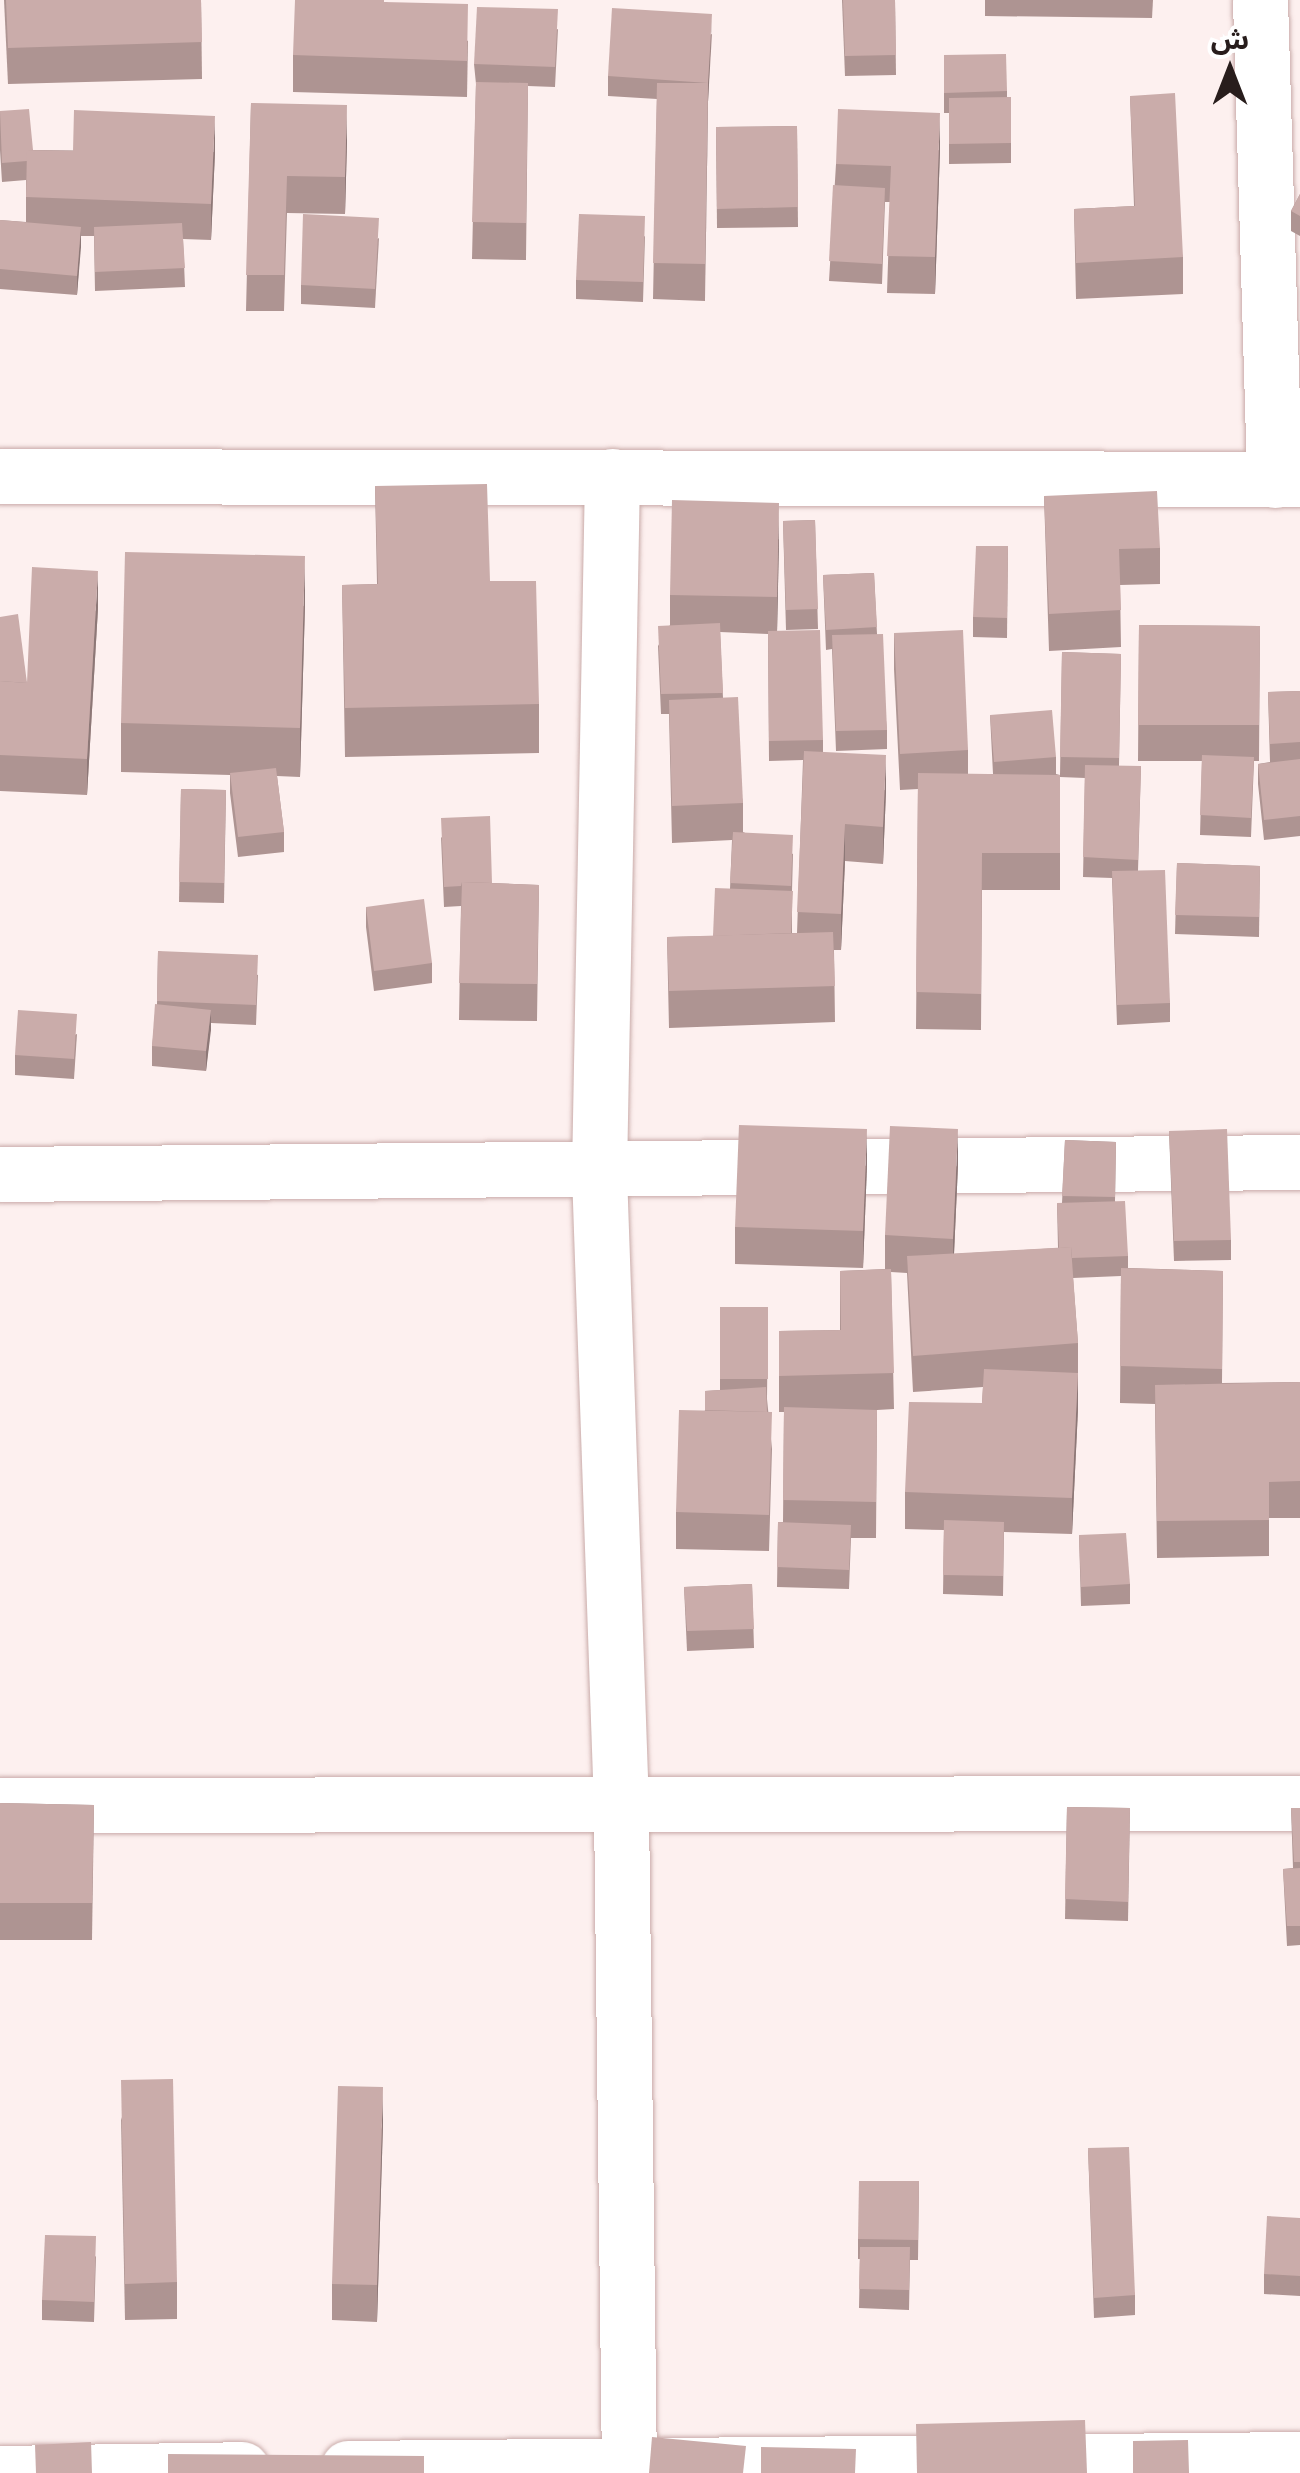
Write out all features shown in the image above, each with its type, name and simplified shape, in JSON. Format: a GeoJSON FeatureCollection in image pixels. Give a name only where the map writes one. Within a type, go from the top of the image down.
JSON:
{"type":"FeatureCollection","features":[{"type":"Feature","properties":{"kind":"street"},"geometry":{"type":"LineString","coordinates":[[0,476],[1287,480],[1260,0]]}},
{"type":"Feature","properties":{"kind":"street"},"geometry":{"type":"LineString","coordinates":[[612,476],[599,1173],[621,1807],[629,2468]]}},
{"type":"Feature","properties":{"kind":"street"},"geometry":{"type":"LineString","coordinates":[[0,1174],[599,1173],[1300,1162]]}},
{"type":"Feature","properties":{"kind":"street"},"geometry":{"type":"LineString","coordinates":[[0,1805],[1300,1803]]}},
{"type":"Feature","properties":{"kind":"street"},"geometry":{"type":"LineString","coordinates":[[0,2473],[1300,2458]]}},
{"type":"Feature","properties":{"kind":"building"},"geometry":{"type":"Polygon","coordinates":[[[6,0],[201,0],[202,42],[8,48],[6,0]]]}},
{"type":"Feature","properties":{"kind":"building"},"geometry":{"type":"Polygon","coordinates":[[[295,0],[468,4],[467,61],[293,55],[295,0]]]}},
{"type":"Feature","properties":{"kind":"building"},"geometry":{"type":"Polygon","coordinates":[[[843,0],[895,0],[896,55],[845,56],[843,0]]]}},
{"type":"Feature","properties":{"kind":"building"},"geometry":{"type":"Polygon","coordinates":[[[477,7],[558,9],[555,67],[474,64],[477,7]]]}},
{"type":"Feature","properties":{"kind":"building"},"geometry":{"type":"Polygon","coordinates":[[[612,8],[712,14],[708,83],[608,76],[612,8]]]}},
{"type":"Feature","properties":{"kind":"building"},"geometry":{"type":"Polygon","coordinates":[[[1006,54],[1007,91],[944,93],[944,55],[1006,54]]]}},
{"type":"Feature","properties":{"kind":"building"},"geometry":{"type":"Polygon","coordinates":[[[476,82],[528,83],[526,223],[472,222],[476,82]]]}},
{"type":"Feature","properties":{"kind":"building"},"geometry":{"type":"Polygon","coordinates":[[[657,83],[708,83],[705,264],[653,263],[657,83]]]}},
{"type":"Feature","properties":{"kind":"building"},"geometry":{"type":"Polygon","coordinates":[[[1175,93],[1183,257],[1076,263],[1074,209],[1135,206],[1130,96],[1175,93]]]}},
{"type":"Feature","properties":{"kind":"building"},"geometry":{"type":"Polygon","coordinates":[[[1011,97],[1011,143],[949,144],[949,98],[1011,97]]]}},
{"type":"Feature","properties":{"kind":"building"},"geometry":{"type":"Polygon","coordinates":[[[251,103],[347,105],[345,177],[287,176],[284,275],[246,275],[251,103]]]}},
{"type":"Feature","properties":{"kind":"building"},"geometry":{"type":"Polygon","coordinates":[[[29,109],[33,150],[27,150],[27,161],[2,163],[0,111],[29,109]]]}},
{"type":"Feature","properties":{"kind":"building"},"geometry":{"type":"Polygon","coordinates":[[[838,109],[940,113],[935,257],[887,256],[891,166],[836,164],[838,109]]]}},
{"type":"Feature","properties":{"kind":"building"},"geometry":{"type":"Polygon","coordinates":[[[74,110],[215,116],[211,204],[26,197],[27,150],[73,151],[74,110]]]}},
{"type":"Feature","properties":{"kind":"building"},"geometry":{"type":"Polygon","coordinates":[[[797,126],[798,207],[717,209],[716,127],[797,126]]]}},
{"type":"Feature","properties":{"kind":"building"},"geometry":{"type":"Polygon","coordinates":[[[833,185],[885,188],[882,264],[829,261],[833,185]]]}},
{"type":"Feature","properties":{"kind":"building"},"geometry":{"type":"Polygon","coordinates":[[[1300,194],[1300,216],[1291,211],[1300,194]]]}},
{"type":"Feature","properties":{"kind":"building"},"geometry":{"type":"Polygon","coordinates":[[[303,214],[379,218],[375,289],[301,285],[303,214]]]}},
{"type":"Feature","properties":{"kind":"building"},"geometry":{"type":"Polygon","coordinates":[[[579,214],[645,216],[643,282],[576,280],[579,214]]]}},
{"type":"Feature","properties":{"kind":"building"},"geometry":{"type":"Polygon","coordinates":[[[0,220],[81,227],[77,276],[0,269],[0,220]]]}},
{"type":"Feature","properties":{"kind":"building"},"geometry":{"type":"Polygon","coordinates":[[[182,223],[185,268],[95,272],[94,227],[182,223]]]}},
{"type":"Feature","properties":{"kind":"building"},"geometry":{"type":"Polygon","coordinates":[[[487,484],[490,581],[536,581],[539,704],[345,708],[342,585],[378,584],[375,486],[487,484]]]}},
{"type":"Feature","properties":{"kind":"building"},"geometry":{"type":"Polygon","coordinates":[[[1157,491],[1160,548],[1119,549],[1121,610],[1049,614],[1044,496],[1157,491]]]}},
{"type":"Feature","properties":{"kind":"building"},"geometry":{"type":"Polygon","coordinates":[[[672,500],[779,503],[777,597],[670,595],[672,500]]]}},
{"type":"Feature","properties":{"kind":"building"},"geometry":{"type":"Polygon","coordinates":[[[815,520],[818,609],[786,610],[783,521],[815,520]]]}},
{"type":"Feature","properties":{"kind":"building"},"geometry":{"type":"Polygon","coordinates":[[[976,546],[1008,546],[1007,618],[973,617],[976,546]]]}},
{"type":"Feature","properties":{"kind":"building"},"geometry":{"type":"Polygon","coordinates":[[[125,552],[305,556],[300,728],[121,723],[125,552]]]}},
{"type":"Feature","properties":{"kind":"building"},"geometry":{"type":"Polygon","coordinates":[[[32,567],[98,571],[87,759],[0,755],[0,681],[27,683],[32,567]]]}},
{"type":"Feature","properties":{"kind":"building"},"geometry":{"type":"Polygon","coordinates":[[[874,573],[877,627],[826,630],[823,575],[874,573]]]}},
{"type":"Feature","properties":{"kind":"building"},"geometry":{"type":"Polygon","coordinates":[[[18,614],[27,683],[0,681],[0,617],[18,614]]]}},
{"type":"Feature","properties":{"kind":"building"},"geometry":{"type":"Polygon","coordinates":[[[720,623],[723,693],[661,694],[658,626],[720,623]]]}},
{"type":"Feature","properties":{"kind":"building"},"geometry":{"type":"Polygon","coordinates":[[[1139,625],[1260,626],[1259,725],[1138,725],[1139,625]]]}},
{"type":"Feature","properties":{"kind":"building"},"geometry":{"type":"Polygon","coordinates":[[[820,630],[823,740],[769,741],[768,631],[820,630]]]}},
{"type":"Feature","properties":{"kind":"building"},"geometry":{"type":"Polygon","coordinates":[[[963,630],[968,750],[900,754],[894,633],[963,630]]]}},
{"type":"Feature","properties":{"kind":"building"},"geometry":{"type":"Polygon","coordinates":[[[883,634],[887,730],[836,731],[832,635],[883,634]]]}},
{"type":"Feature","properties":{"kind":"building"},"geometry":{"type":"Polygon","coordinates":[[[1062,652],[1121,654],[1119,758],[1060,757],[1062,652]]]}},
{"type":"Feature","properties":{"kind":"building"},"geometry":{"type":"Polygon","coordinates":[[[1300,691],[1300,742],[1270,744],[1268,692],[1300,691]]]}},
{"type":"Feature","properties":{"kind":"building"},"geometry":{"type":"Polygon","coordinates":[[[738,697],[743,803],[672,806],[669,700],[738,697]]]}},
{"type":"Feature","properties":{"kind":"building"},"geometry":{"type":"Polygon","coordinates":[[[1052,710],[1056,757],[994,762],[990,715],[1052,710]]]}},
{"type":"Feature","properties":{"kind":"building"},"geometry":{"type":"Polygon","coordinates":[[[804,751],[886,755],[883,827],[845,824],[841,914],[797,912],[804,751]]]}},
{"type":"Feature","properties":{"kind":"building"},"geometry":{"type":"Polygon","coordinates":[[[1202,755],[1254,757],[1251,818],[1200,815],[1202,755]]]}},
{"type":"Feature","properties":{"kind":"building"},"geometry":{"type":"Polygon","coordinates":[[[1300,759],[1300,816],[1264,820],[1258,764],[1300,759]]]}},
{"type":"Feature","properties":{"kind":"building"},"geometry":{"type":"Polygon","coordinates":[[[1085,765],[1141,766],[1138,860],[1083,857],[1085,765]]]}},
{"type":"Feature","properties":{"kind":"building"},"geometry":{"type":"Polygon","coordinates":[[[276,768],[284,832],[238,837],[230,773],[276,768]]]}},
{"type":"Feature","properties":{"kind":"building"},"geometry":{"type":"Polygon","coordinates":[[[918,773],[1060,775],[1060,853],[982,853],[981,994],[916,992],[918,773]]]}},
{"type":"Feature","properties":{"kind":"building"},"geometry":{"type":"Polygon","coordinates":[[[181,789],[226,790],[224,883],[179,882],[181,789]]]}},
{"type":"Feature","properties":{"kind":"building"},"geometry":{"type":"Polygon","coordinates":[[[490,816],[492,883],[462,882],[461,886],[444,887],[441,818],[490,816]]]}},
{"type":"Feature","properties":{"kind":"building"},"geometry":{"type":"Polygon","coordinates":[[[733,832],[793,835],[791,886],[730,883],[733,832]]]}},
{"type":"Feature","properties":{"kind":"building"},"geometry":{"type":"Polygon","coordinates":[[[1177,863],[1260,866],[1259,917],[1175,915],[1177,863]]]}},
{"type":"Feature","properties":{"kind":"building"},"geometry":{"type":"Polygon","coordinates":[[[1165,870],[1170,1003],[1117,1005],[1112,871],[1165,870]]]}},
{"type":"Feature","properties":{"kind":"building"},"geometry":{"type":"Polygon","coordinates":[[[462,882],[539,885],[537,984],[459,983],[462,882]]]}},
{"type":"Feature","properties":{"kind":"building"},"geometry":{"type":"Polygon","coordinates":[[[715,888],[793,891],[791,933],[713,936],[715,888]]]}},
{"type":"Feature","properties":{"kind":"building"},"geometry":{"type":"Polygon","coordinates":[[[424,899],[432,963],[374,971],[366,907],[424,899]]]}},
{"type":"Feature","properties":{"kind":"building"},"geometry":{"type":"Polygon","coordinates":[[[833,932],[835,986],[669,991],[667,937],[833,932]]]}},
{"type":"Feature","properties":{"kind":"building"},"geometry":{"type":"Polygon","coordinates":[[[158,951],[258,955],[256,1005],[157,1001],[158,951]]]}},
{"type":"Feature","properties":{"kind":"building"},"geometry":{"type":"Polygon","coordinates":[[[155,1004],[211,1010],[206,1051],[152,1046],[155,1004]]]}},
{"type":"Feature","properties":{"kind":"building"},"geometry":{"type":"Polygon","coordinates":[[[18,1010],[77,1014],[74,1059],[15,1055],[18,1010]]]}},
{"type":"Feature","properties":{"kind":"building"},"geometry":{"type":"Polygon","coordinates":[[[739,1125],[867,1129],[863,1231],[735,1227],[739,1125]]]}},
{"type":"Feature","properties":{"kind":"building"},"geometry":{"type":"Polygon","coordinates":[[[890,1126],[958,1129],[953,1239],[885,1235],[890,1126]]]}},
{"type":"Feature","properties":{"kind":"building"},"geometry":{"type":"Polygon","coordinates":[[[1227,1129],[1231,1240],[1174,1241],[1169,1131],[1227,1129]]]}},
{"type":"Feature","properties":{"kind":"building"},"geometry":{"type":"Polygon","coordinates":[[[1065,1140],[1116,1142],[1115,1197],[1062,1196],[1065,1140]]]}},
{"type":"Feature","properties":{"kind":"building"},"geometry":{"type":"Polygon","coordinates":[[[1125,1201],[1128,1256],[1072,1258],[1071,1247],[1059,1248],[1057,1203],[1125,1201]]]}},
{"type":"Feature","properties":{"kind":"building"},"geometry":{"type":"Polygon","coordinates":[[[1071,1247],[1078,1343],[913,1356],[907,1256],[1071,1247]]]}},
{"type":"Feature","properties":{"kind":"building"},"geometry":{"type":"Polygon","coordinates":[[[1121,1268],[1223,1271],[1222,1369],[1120,1366],[1121,1268]]]}},
{"type":"Feature","properties":{"kind":"building"},"geometry":{"type":"Polygon","coordinates":[[[891,1269],[894,1373],[779,1376],[779,1331],[841,1330],[840,1271],[891,1269]]]}},
{"type":"Feature","properties":{"kind":"building"},"geometry":{"type":"Polygon","coordinates":[[[720,1307],[768,1307],[768,1379],[720,1379],[720,1307]]]}},
{"type":"Feature","properties":{"kind":"building"},"geometry":{"type":"Polygon","coordinates":[[[984,1369],[1078,1373],[1072,1498],[905,1492],[909,1402],[982,1403],[984,1369]]]}},
{"type":"Feature","properties":{"kind":"building"},"geometry":{"type":"Polygon","coordinates":[[[1300,1382],[1300,1481],[1269,1482],[1269,1520],[1157,1521],[1155,1385],[1300,1382]]]}},
{"type":"Feature","properties":{"kind":"building"},"geometry":{"type":"Polygon","coordinates":[[[766,1387],[767,1412],[705,1410],[705,1391],[766,1387]]]}},
{"type":"Feature","properties":{"kind":"building"},"geometry":{"type":"Polygon","coordinates":[[[784,1407],[877,1410],[876,1502],[783,1500],[784,1407]]]}},
{"type":"Feature","properties":{"kind":"building"},"geometry":{"type":"Polygon","coordinates":[[[679,1410],[772,1412],[769,1515],[676,1512],[679,1410]]]}},
{"type":"Feature","properties":{"kind":"building"},"geometry":{"type":"Polygon","coordinates":[[[944,1520],[1004,1522],[1003,1576],[943,1575],[944,1520]]]}},
{"type":"Feature","properties":{"kind":"building"},"geometry":{"type":"Polygon","coordinates":[[[778,1522],[851,1525],[849,1570],[777,1567],[778,1522]]]}},
{"type":"Feature","properties":{"kind":"building"},"geometry":{"type":"Polygon","coordinates":[[[1126,1533],[1130,1584],[1081,1587],[1079,1535],[1126,1533]]]}},
{"type":"Feature","properties":{"kind":"building"},"geometry":{"type":"Polygon","coordinates":[[[752,1584],[754,1629],[687,1631],[684,1587],[752,1584]]]}},
{"type":"Feature","properties":{"kind":"building"},"geometry":{"type":"Polygon","coordinates":[[[0,1803],[94,1805],[92,1903],[0,1903],[0,1803]]]}},
{"type":"Feature","properties":{"kind":"building"},"geometry":{"type":"Polygon","coordinates":[[[1067,1807],[1130,1808],[1128,1902],[1065,1899],[1067,1807]]]}},
{"type":"Feature","properties":{"kind":"building"},"geometry":{"type":"Polygon","coordinates":[[[1291,1808],[1300,1808],[1300,1862],[1294,1862],[1291,1808]]]}},
{"type":"Feature","properties":{"kind":"building"},"geometry":{"type":"Polygon","coordinates":[[[1300,1868],[1300,1926],[1287,1926],[1283,1869],[1300,1868]]]}},
{"type":"Feature","properties":{"kind":"building"},"geometry":{"type":"Polygon","coordinates":[[[173,2079],[177,2282],[125,2284],[121,2080],[173,2079]]]}},
{"type":"Feature","properties":{"kind":"building"},"geometry":{"type":"Polygon","coordinates":[[[338,2086],[383,2087],[377,2285],[332,2284],[338,2086]]]}},
{"type":"Feature","properties":{"kind":"building"},"geometry":{"type":"Polygon","coordinates":[[[1129,2147],[1135,2295],[1094,2298],[1088,2148],[1129,2147]]]}},
{"type":"Feature","properties":{"kind":"building"},"geometry":{"type":"Polygon","coordinates":[[[859,2181],[919,2181],[918,2240],[858,2239],[859,2181]]]}},
{"type":"Feature","properties":{"kind":"building"},"geometry":{"type":"Polygon","coordinates":[[[1267,2216],[1300,2218],[1300,2276],[1264,2274],[1267,2216]]]}},
{"type":"Feature","properties":{"kind":"building"},"geometry":{"type":"Polygon","coordinates":[[[45,2235],[96,2236],[94,2302],[42,2300],[45,2235]]]}},
{"type":"Feature","properties":{"kind":"building"},"geometry":{"type":"Polygon","coordinates":[[[860,2247],[910,2247],[909,2290],[859,2289],[860,2247]]]}},
{"type":"Feature","properties":{"kind":"building"},"geometry":{"type":"Polygon","coordinates":[[[1085,2420],[1087,2473],[917,2473],[916,2424],[1085,2420]]]}},
{"type":"Feature","properties":{"kind":"building"},"geometry":{"type":"Polygon","coordinates":[[[652,2437],[746,2446],[743,2473],[649,2473],[652,2437]]]}},
{"type":"Feature","properties":{"kind":"building"},"geometry":{"type":"Polygon","coordinates":[[[1188,2440],[1189,2473],[1133,2473],[1133,2441],[1188,2440]]]}},
{"type":"Feature","properties":{"kind":"building"},"geometry":{"type":"Polygon","coordinates":[[[91,2442],[92,2473],[36,2473],[35,2445],[91,2442]]]}},
{"type":"Feature","properties":{"kind":"building"},"geometry":{"type":"Polygon","coordinates":[[[761,2447],[856,2449],[855,2473],[761,2473],[761,2447]]]}},
{"type":"Feature","properties":{"kind":"building"},"geometry":{"type":"Polygon","coordinates":[[[168,2454],[424,2456],[424,2473],[168,2473],[168,2454]]]}}]}
